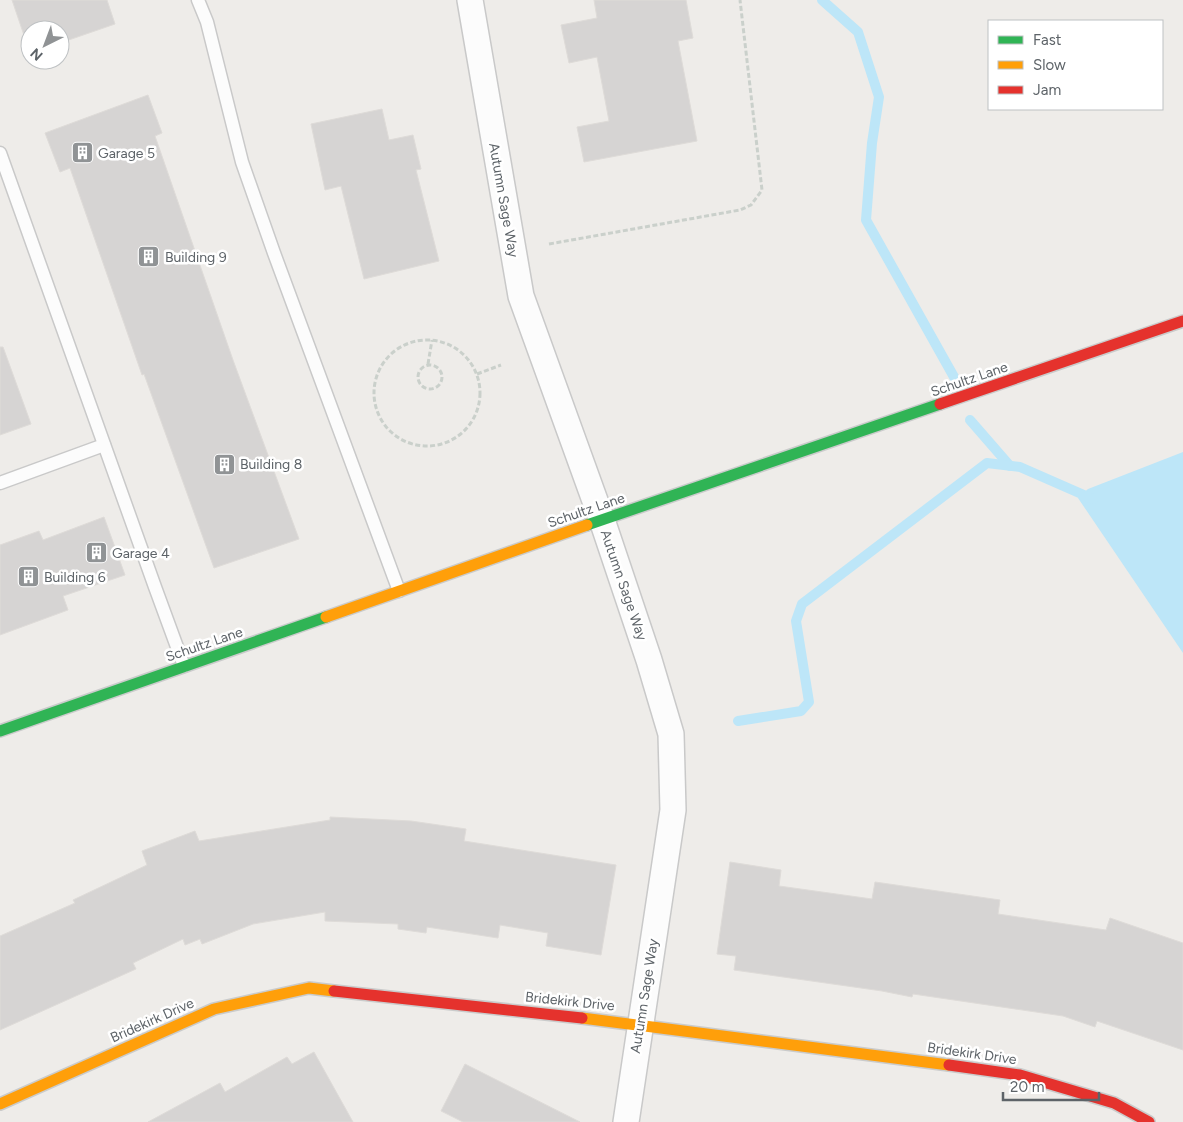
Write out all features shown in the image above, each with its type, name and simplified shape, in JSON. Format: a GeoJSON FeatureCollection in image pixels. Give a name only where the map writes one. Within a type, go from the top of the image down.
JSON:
{"type":"FeatureCollection","features":[{"type":"Feature","properties":{"kind":"street","name":"Autumn Sage Way"},"geometry":{"type":"LineString","coordinates":[[470,0],[520,296],[602,520],[649,660],[671,734],[673,810],[626,1122]]}},
{"type":"Feature","properties":{"kind":"street","name":"Schultz Lane"},"geometry":{"type":"LineString","coordinates":[[0,731],[602,520],[1183,321]]}},
{"type":"Feature","properties":{"kind":"street","name":"Bridekirk Drive"},"geometry":{"type":"LineString","coordinates":[[0,1104],[214,1009],[309,988],[640,1024],[1020,1075],[1114,1104],[1149,1122]]}},
{"type":"Feature","properties":{"kind":"lane"},"geometry":{"type":"LineString","coordinates":[[198,0],[207,22],[242,162],[399,592]]}},
{"type":"Feature","properties":{"kind":"lane"},"geometry":{"type":"LineString","coordinates":[[0,153],[184,666]]}},
{"type":"Feature","properties":{"kind":"lane"},"geometry":{"type":"LineString","coordinates":[[0,483],[104,444]]}},
{"type":"Feature","properties":{"kind":"path"},"geometry":{"type":"LineString","coordinates":[[549,244],[740,210],[750,205],[762,190],[740,0]]}},
{"type":"Feature","properties":{"kind":"path"},"geometry":{"type":"LineString","coordinates":[[428,364],[432,340]]}},
{"type":"Feature","properties":{"kind":"path"},"geometry":{"type":"LineString","coordinates":[[432,340],[441,341],[456,348],[468,359],[477,374],[481,392],[478,410],[469,426],[456,438],[440,445],[422,446],[404,441],[389,430],[379,415],[374,398],[375,380],[382,365],[393,352],[407,343],[432,340]]}},
{"type":"Feature","properties":{"kind":"path"},"geometry":{"type":"LineString","coordinates":[[428,364],[436,366],[441,372],[442,380],[433,389],[422,386],[418,379],[418,371],[428,364]]}},
{"type":"Feature","properties":{"kind":"path"},"geometry":{"type":"LineString","coordinates":[[477,374],[501,365]]}},
{"type":"Feature","properties":{"kind":"water"},"geometry":{"type":"Polygon","coordinates":[[[1183,452],[1183,653],[1078,498],[1088,489],[1183,452]]]}},
{"type":"Feature","properties":{"kind":"building"},"geometry":{"type":"Polygon","coordinates":[[[12,0],[107,0],[115,24],[70,40],[70,20],[20,20],[20,24],[12,0]]]}},
{"type":"Feature","properties":{"kind":"building"},"geometry":{"type":"Polygon","coordinates":[[[594,0],[686,0],[693,38],[678,41],[697,141],[584,162],[577,127],[609,121],[597,57],[569,63],[561,25],[597,18],[594,0]]]}},
{"type":"Feature","properties":{"kind":"building"},"geometry":{"type":"Polygon","coordinates":[[[148,95],[162,133],[155,136],[233,360],[299,539],[214,568],[144,374],[142,375],[70,168],[60,172],[45,133],[148,95]]]}},
{"type":"Feature","properties":{"kind":"building"},"geometry":{"type":"Polygon","coordinates":[[[382,109],[389,140],[413,135],[421,169],[416,170],[439,261],[364,279],[341,186],[325,190],[311,124],[382,109]]]}},
{"type":"Feature","properties":{"kind":"building"},"geometry":{"type":"Polygon","coordinates":[[[0,347],[3,347],[31,424],[0,435],[0,347]]]}},
{"type":"Feature","properties":{"kind":"building"},"geometry":{"type":"Polygon","coordinates":[[[104,517],[125,575],[63,596],[68,610],[0,635],[0,545],[39,531],[43,540],[104,517]]]}},
{"type":"Feature","properties":{"kind":"building"},"geometry":{"type":"Polygon","coordinates":[[[330,817],[411,821],[466,829],[464,841],[616,865],[601,955],[546,946],[548,933],[500,925],[498,938],[427,927],[426,933],[398,929],[398,924],[325,921],[325,912],[253,924],[202,944],[200,939],[185,945],[183,939],[133,963],[136,969],[0,1030],[0,936],[75,903],[73,900],[147,865],[142,851],[195,831],[199,841],[330,820],[330,817]]]}},
{"type":"Feature","properties":{"kind":"building"},"geometry":{"type":"Polygon","coordinates":[[[730,862],[781,870],[779,886],[872,899],[875,882],[1000,900],[998,914],[1106,930],[1110,918],[1183,943],[1183,1050],[1097,1021],[1095,1027],[1063,1016],[913,994],[912,997],[734,970],[736,956],[717,954],[730,862]]]}},
{"type":"Feature","properties":{"kind":"building"},"geometry":{"type":"Polygon","coordinates":[[[314,1052],[353,1122],[148,1122],[220,1083],[225,1092],[287,1057],[292,1064],[314,1052]]]}},
{"type":"Feature","properties":{"kind":"building"},"geometry":{"type":"Polygon","coordinates":[[[465,1064],[580,1122],[463,1122],[441,1111],[465,1064]]]}},
{"type":"Feature","properties":{"kind":"waterway"},"geometry":{"type":"LineString","coordinates":[[822,0],[858,32],[879,97],[872,143],[866,220],[954,377]]}},
{"type":"Feature","properties":{"kind":"waterway"},"geometry":{"type":"LineString","coordinates":[[970,420],[1010,466]]}},
{"type":"Feature","properties":{"kind":"waterway"},"geometry":{"type":"LineString","coordinates":[[738,721],[801,711],[809,702],[796,621],[802,604],[987,463],[1020,467],[1093,499]]}},
{"type":"Feature","properties":{"kind":"traffic: fast"},"geometry":{"type":"LineString","coordinates":[[587,525],[940,404]]}},
{"type":"Feature","properties":{"kind":"traffic: fast"},"geometry":{"type":"LineString","coordinates":[[0,731],[326,617]]}},
{"type":"Feature","properties":{"kind":"traffic: slow"},"geometry":{"type":"LineString","coordinates":[[326,617],[587,525]]}},
{"type":"Feature","properties":{"kind":"traffic: slow"},"geometry":{"type":"LineString","coordinates":[[0,1104],[214,1009],[309,988],[334,991]]}},
{"type":"Feature","properties":{"kind":"traffic: slow"},"geometry":{"type":"LineString","coordinates":[[582,1018],[949,1065]]}},
{"type":"Feature","properties":{"kind":"traffic: jam"},"geometry":{"type":"LineString","coordinates":[[940,404],[1183,321]]}},
{"type":"Feature","properties":{"kind":"traffic: jam"},"geometry":{"type":"LineString","coordinates":[[334,991],[582,1018]]}},
{"type":"Feature","properties":{"kind":"traffic: jam"},"geometry":{"type":"LineString","coordinates":[[949,1065],[1020,1075],[1114,1103],[1149,1122]]}},
{"type":"Feature","properties":{"kind":"place","name":"Garage 5"},"geometry":{"type":"Point","coordinates":[82,153]}},
{"type":"Feature","properties":{"kind":"place","name":"Building 9"},"geometry":{"type":"Point","coordinates":[149,257]}},
{"type":"Feature","properties":{"kind":"place","name":"Building 8"},"geometry":{"type":"Point","coordinates":[224,464]}},
{"type":"Feature","properties":{"kind":"place","name":"Garage 4"},"geometry":{"type":"Point","coordinates":[96,553]}},
{"type":"Feature","properties":{"kind":"place","name":"Building 6"},"geometry":{"type":"Point","coordinates":[28,577]}}]}
